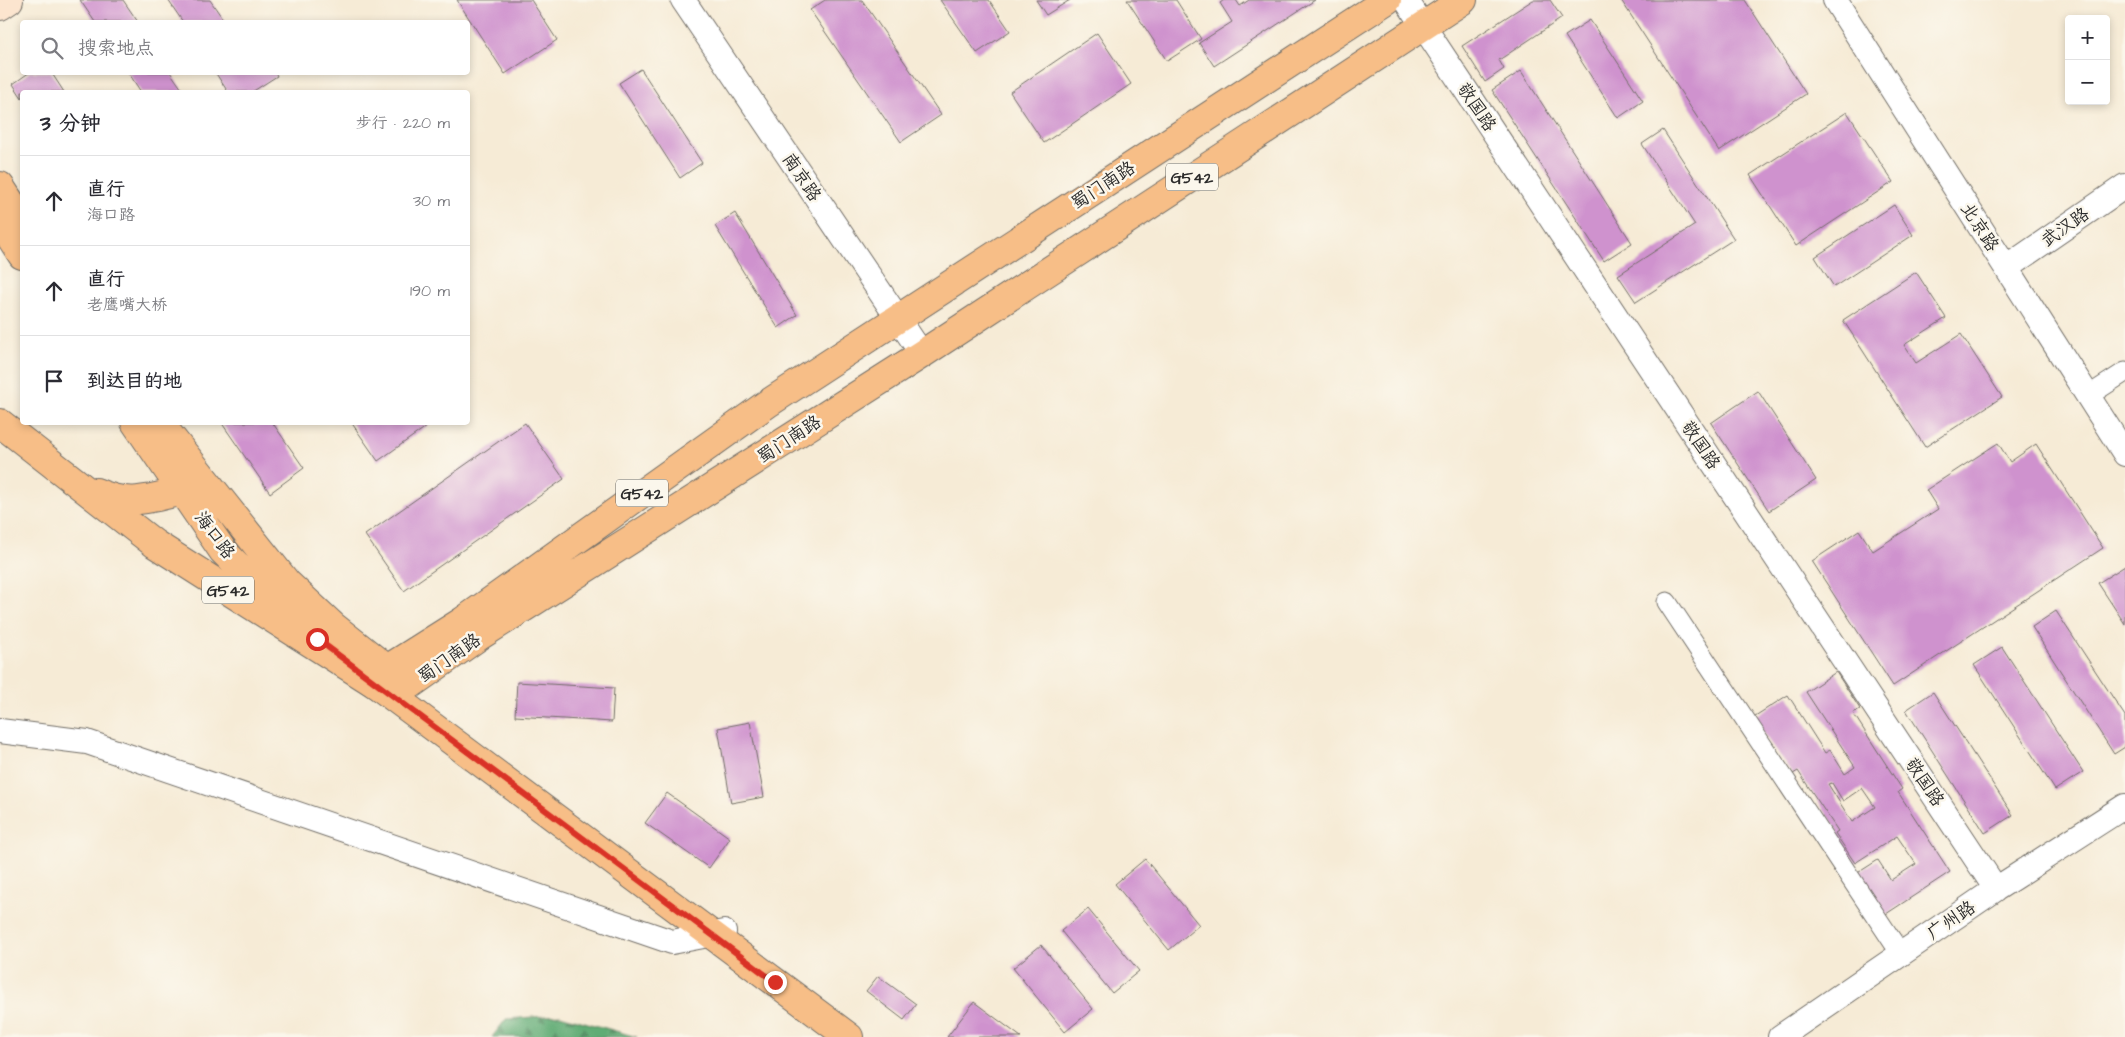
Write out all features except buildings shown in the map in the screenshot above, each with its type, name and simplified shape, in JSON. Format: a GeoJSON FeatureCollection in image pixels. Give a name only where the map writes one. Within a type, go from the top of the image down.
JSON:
{"type":"FeatureCollection","features":[{"type":"Feature","properties":{"kind":"main road"},"geometry":{"type":"LineString","coordinates":[[0,6],[9,0]]}},
{"type":"Feature","properties":{"kind":"main road","name":"蜀门南路"},"geometry":{"type":"LineString","coordinates":[[392,681],[463,621],[767,404],[1388,0]]}},
{"type":"Feature","properties":{"kind":"main road","name":"蜀门南路"},"geometry":{"type":"LineString","coordinates":[[392,681],[478,637],[922,354],[1463,0]]}},
{"type":"Feature","properties":{"kind":"main road"},"geometry":{"type":"LineString","coordinates":[[0,186],[20,217]]}},
{"type":"Feature","properties":{"kind":"main road"},"geometry":{"type":"LineString","coordinates":[[0,222],[20,252]]}},
{"type":"Feature","properties":{"kind":"main road","name":"G542"},"geometry":{"type":"LineString","coordinates":[[0,423],[156,544],[392,681]]}},
{"type":"Feature","properties":{"kind":"main road","name":"海口路"},"geometry":{"type":"LineString","coordinates":[[137,425],[223,551],[274,603],[392,681]]}},
{"type":"Feature","properties":{"kind":"main road","name":"海口路"},"geometry":{"type":"LineString","coordinates":[[161,425],[287,583],[392,681]]}},
{"type":"Feature","properties":{"kind":"main road"},"geometry":{"type":"LineString","coordinates":[[78,485],[124,502],[136,502],[182,491]]}},
{"type":"Feature","properties":{"kind":"main road"},"geometry":{"type":"LineString","coordinates":[[392,681],[720,933],[849,1037]]}},
{"type":"Feature","properties":{"kind":"main road"},"geometry":{"type":"LineString","coordinates":[[720,933],[870,1037]]}},
{"type":"Feature","properties":{"kind":"street","name":"南京路"},"geometry":{"type":"LineString","coordinates":[[682,0],[922,354]]}},
{"type":"Feature","properties":{"kind":"street","name":"敬国路"},"geometry":{"type":"LineString","coordinates":[[1406,0],[1996,889]]}},
{"type":"Feature","properties":{"kind":"street","name":"北京路"},"geometry":{"type":"LineString","coordinates":[[1835,0],[2125,454]]}},
{"type":"Feature","properties":{"kind":"street","name":"武汉路"},"geometry":{"type":"LineString","coordinates":[[2006,268],[2125,186]]}},
{"type":"Feature","properties":{"kind":"street"},"geometry":{"type":"LineString","coordinates":[[2088,396],[2125,372]]}},
{"type":"Feature","properties":{"kind":"street"},"geometry":{"type":"LineString","coordinates":[[1667,602],[1902,954]]}},
{"type":"Feature","properties":{"kind":"street"},"geometry":{"type":"LineString","coordinates":[[0,731],[87,742],[672,942],[720,933]]}},
{"type":"Feature","properties":{"kind":"street","name":"广州路"},"geometry":{"type":"LineString","coordinates":[[1780,1037],[1996,889],[2125,806]]}},
{"type":"Feature","properties":{"kind":"green space"},"geometry":{"type":"Polygon","coordinates":[[[560,1015],[637,1037],[492,1037],[506,1019],[560,1015]]]}},
{"type":"Feature","properties":{"kind":"route"},"geometry":{"type":"LineString","coordinates":[[317,639],[775,982]]}}]}
